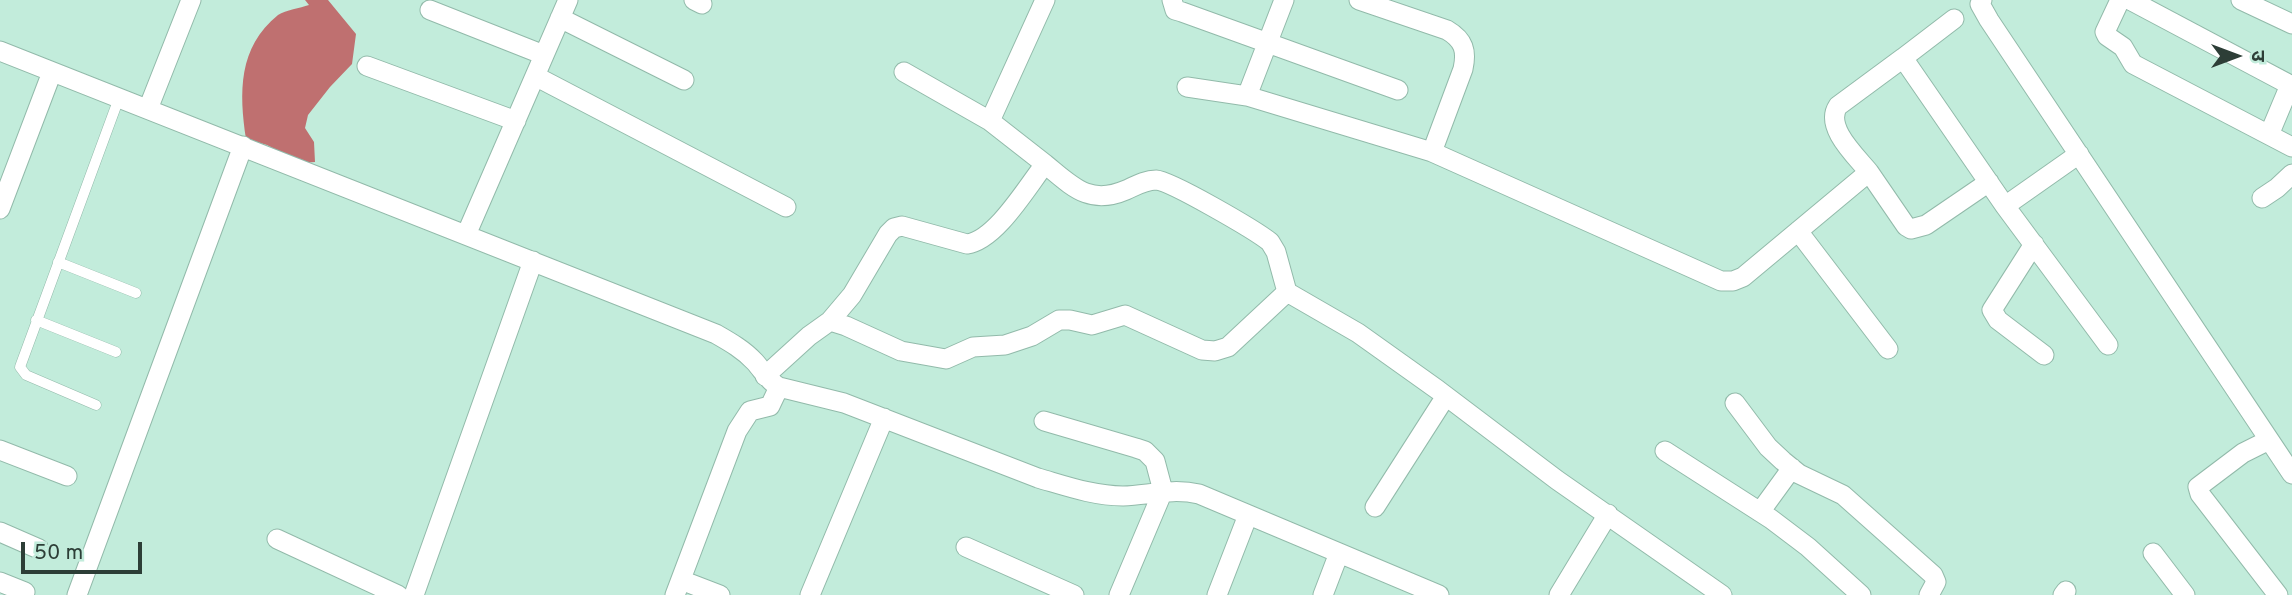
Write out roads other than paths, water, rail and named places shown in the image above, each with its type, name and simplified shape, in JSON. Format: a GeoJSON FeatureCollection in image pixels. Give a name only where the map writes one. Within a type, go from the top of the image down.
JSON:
{"type":"FeatureCollection","features":[{"type":"Feature","properties":{"kind":"street"},"geometry":{"type":"LineString","coordinates":[[148,109],[191,0]]}},
{"type":"Feature","properties":{"kind":"street"},"geometry":{"type":"LineString","coordinates":[[990,121],[1045,0]]}},
{"type":"Feature","properties":{"kind":"street"},"geometry":{"type":"LineString","coordinates":[[1172,0],[1175,10],[1398,90]]}},
{"type":"Feature","properties":{"kind":"street"},"geometry":{"type":"LineString","coordinates":[[1247,96],[1284,0]]}},
{"type":"Feature","properties":{"kind":"street"},"geometry":{"type":"LineString","coordinates":[[1359,0],[1447,30],[1458,36],[1464,47],[1466,58],[1463,69],[1432,152]]}},
{"type":"Feature","properties":{"kind":"street"},"geometry":{"type":"LineString","coordinates":[[2120,0],[2105,32],[2123,47],[2130,61],[2292,147]]}},
{"type":"Feature","properties":{"kind":"street"},"geometry":{"type":"LineString","coordinates":[[2130,0],[2291,86],[2269,135]]}},
{"type":"Feature","properties":{"kind":"street"},"geometry":{"type":"LineString","coordinates":[[2241,0],[2292,24]]}},
{"type":"Feature","properties":{"kind":"street"},"geometry":{"type":"LineString","coordinates":[[1980,1],[2078,154],[2292,474]]}},
{"type":"Feature","properties":{"kind":"street"},"geometry":{"type":"LineString","coordinates":[[466,235],[564,9],[684,80]]}},
{"type":"Feature","properties":{"kind":"street"},"geometry":{"type":"LineString","coordinates":[[430,10],[544,55]]}},
{"type":"Feature","properties":{"kind":"street"},"geometry":{"type":"LineString","coordinates":[[1954,19],[1838,106],[1833,120],[1837,130],[1906,226],[1911,229],[1926,225],[1989,182]]}},
{"type":"Feature","properties":{"kind":"street"},"geometry":{"type":"LineString","coordinates":[[0,51],[716,334],[738,347],[772,381],[844,403],[1038,478],[1098,494],[1124,496],[1163,491],[1199,494],[1429,593]]}},
{"type":"Feature","properties":{"kind":"street"},"geometry":{"type":"LineString","coordinates":[[1903,58],[2005,206],[2108,345]]}},
{"type":"Feature","properties":{"kind":"street"},"geometry":{"type":"LineString","coordinates":[[367,66],[516,121]]}},
{"type":"Feature","properties":{"kind":"street"},"geometry":{"type":"LineString","coordinates":[[0,209],[52,72]]}},
{"type":"Feature","properties":{"kind":"street"},"geometry":{"type":"LineString","coordinates":[[904,72],[990,121],[1083,193],[1097,197],[1110,196],[1147,181],[1167,183],[1270,242],[1276,252],[1287,292],[1357,334],[1446,396],[1557,480],[1722,595]]}},
{"type":"Feature","properties":{"kind":"street"},"geometry":{"type":"LineString","coordinates":[[535,76],[786,207]]}},
{"type":"Feature","properties":{"kind":"street"},"geometry":{"type":"LineString","coordinates":[[1188,87],[1247,96],[1432,152],[1721,281],[1733,281],[1743,277],[1869,172]]}},
{"type":"Feature","properties":{"kind":"street"},"geometry":{"type":"LineString","coordinates":[[76,595],[243,146]]}},
{"type":"Feature","properties":{"kind":"street"},"geometry":{"type":"LineString","coordinates":[[2005,206],[2078,154]]}},
{"type":"Feature","properties":{"kind":"street"},"geometry":{"type":"LineString","coordinates":[[720,595],[678,588],[737,431],[750,411],[770,406],[772,381],[809,336],[830,321],[852,295],[894,228],[902,226],[967,244],[977,242],[994,230],[1045,164]]}},
{"type":"Feature","properties":{"kind":"street"},"geometry":{"type":"LineString","coordinates":[[2262,198],[2292,174]]}},
{"type":"Feature","properties":{"kind":"street"},"geometry":{"type":"LineString","coordinates":[[1798,231],[1888,349]]}},
{"type":"Feature","properties":{"kind":"street"},"geometry":{"type":"LineString","coordinates":[[2034,244],[1992,310],[1998,320],[2044,355]]}},
{"type":"Feature","properties":{"kind":"street"},"geometry":{"type":"LineString","coordinates":[[414,595],[533,261]]}},
{"type":"Feature","properties":{"kind":"street"},"geometry":{"type":"LineString","coordinates":[[830,321],[901,351],[946,359],[973,347],[1005,345],[1032,336],[1059,320],[1092,325],[1125,315],[1202,350],[1215,351],[1228,347],[1287,292]]}},
{"type":"Feature","properties":{"kind":"street"},"geometry":{"type":"LineString","coordinates":[[1375,507],[1446,396]]}},
{"type":"Feature","properties":{"kind":"street"},"geometry":{"type":"LineString","coordinates":[[1735,403],[1768,447],[1791,468],[1843,495],[1933,575],[1936,582],[1929,595]]}},
{"type":"Feature","properties":{"kind":"street"},"geometry":{"type":"LineString","coordinates":[[810,595],[884,418]]}},
{"type":"Feature","properties":{"kind":"street"},"geometry":{"type":"LineString","coordinates":[[1044,421],[1145,451],[1155,461],[1163,491],[1119,595]]}},
{"type":"Feature","properties":{"kind":"street"},"geometry":{"type":"LineString","coordinates":[[2269,440],[2243,453],[2198,487],[2200,494],[2278,595]]}},
{"type":"Feature","properties":{"kind":"street"},"geometry":{"type":"LineString","coordinates":[[0,450],[67,476]]}},
{"type":"Feature","properties":{"kind":"street"},"geometry":{"type":"LineString","coordinates":[[1665,451],[1760,512],[1808,547],[1861,595]]}},
{"type":"Feature","properties":{"kind":"street"},"geometry":{"type":"LineString","coordinates":[[1760,512],[1791,468]]}},
{"type":"Feature","properties":{"kind":"street"},"geometry":{"type":"LineString","coordinates":[[1217,595],[1248,514]]}},
{"type":"Feature","properties":{"kind":"street"},"geometry":{"type":"LineString","coordinates":[[1559,595],[1608,514]]}},
{"type":"Feature","properties":{"kind":"street"},"geometry":{"type":"LineString","coordinates":[[2,539],[39,549]]}},
{"type":"Feature","properties":{"kind":"street"},"geometry":{"type":"LineString","coordinates":[[277,539],[398,595]]}},
{"type":"Feature","properties":{"kind":"street"},"geometry":{"type":"LineString","coordinates":[[966,547],[1074,595]]}},
{"type":"Feature","properties":{"kind":"street"},"geometry":{"type":"LineString","coordinates":[[1322,595],[1339,553]]}},
{"type":"Feature","properties":{"kind":"street"},"geometry":{"type":"LineString","coordinates":[[2154,553],[2185,595]]}},
{"type":"Feature","properties":{"kind":"street"},"geometry":{"type":"LineString","coordinates":[[0,582],[25,592]]}},
{"type":"Feature","properties":{"kind":"lane"},"geometry":{"type":"LineString","coordinates":[[96,405],[22,372],[21,359],[119,98]]}},
{"type":"Feature","properties":{"kind":"lane"},"geometry":{"type":"LineString","coordinates":[[58,262],[136,293]]}},
{"type":"Feature","properties":{"kind":"lane"},"geometry":{"type":"LineString","coordinates":[[36,320],[116,352]]}}]}
